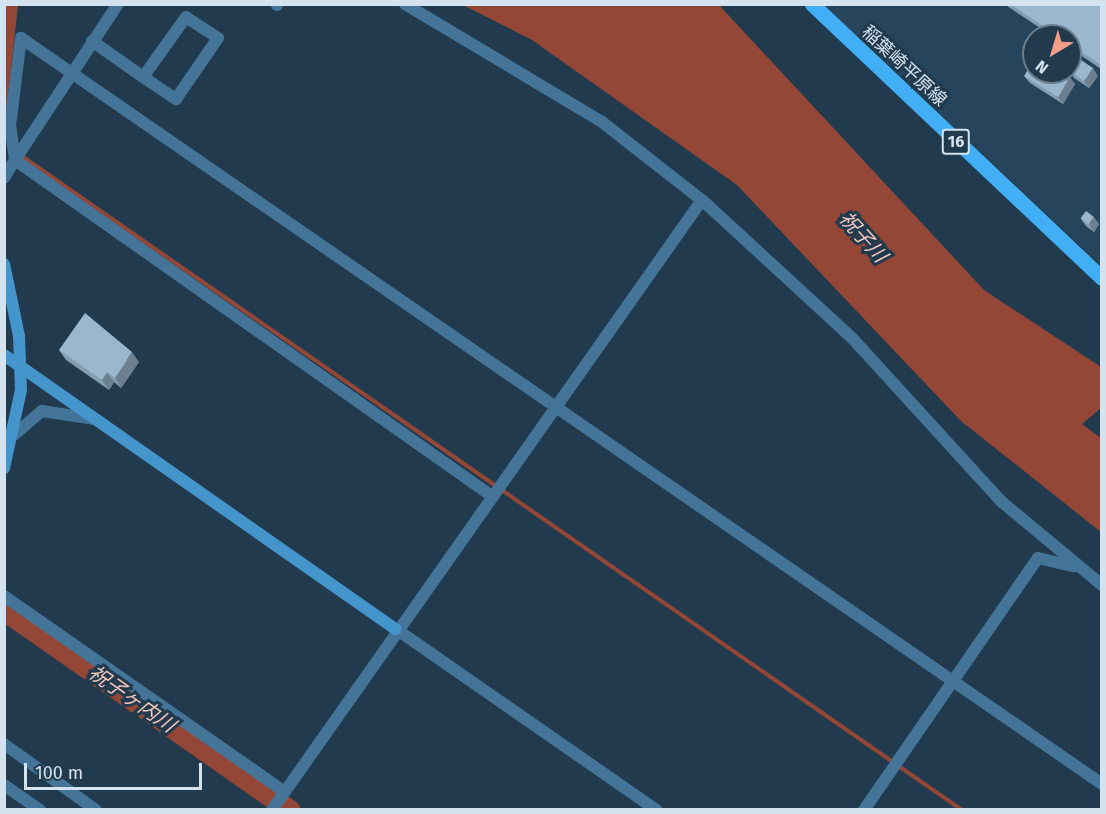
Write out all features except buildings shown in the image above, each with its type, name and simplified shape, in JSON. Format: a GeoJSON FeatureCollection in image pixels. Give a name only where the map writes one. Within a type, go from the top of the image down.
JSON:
{"type":"FeatureCollection","features":[{"type":"Feature","properties":{"kind":"main road","name":"稲葉崎平原線"},"geometry":{"type":"LineString","coordinates":[[812,4],[1101,278]]}},
{"type":"Feature","properties":{"kind":"street"},"geometry":{"type":"LineString","coordinates":[[4,178],[118,4]]}},
{"type":"Feature","properties":{"kind":"street"},"geometry":{"type":"LineString","coordinates":[[405,4],[591,116],[702,200],[853,339],[1002,502],[1101,585]]}},
{"type":"Feature","properties":{"kind":"street"},"geometry":{"type":"LineString","coordinates":[[92,41],[143,77],[176,99],[218,38],[186,17],[143,77]]}},
{"type":"Feature","properties":{"kind":"street"},"geometry":{"type":"LineString","coordinates":[[491,492],[15,160],[10,126],[21,38],[1101,784]]}},
{"type":"Feature","properties":{"kind":"street"},"geometry":{"type":"LineString","coordinates":[[273,808],[491,492],[702,200]]}},
{"type":"Feature","properties":{"kind":"street"},"geometry":{"type":"LineString","coordinates":[[4,264],[9,280],[19,365],[14,435],[4,468]]}},
{"type":"Feature","properties":{"kind":"street"},"geometry":{"type":"LineString","coordinates":[[4,299],[9,280]]}},
{"type":"Feature","properties":{"kind":"street"},"geometry":{"type":"LineString","coordinates":[[4,355],[656,810]]}},
{"type":"Feature","properties":{"kind":"street"},"geometry":{"type":"LineString","coordinates":[[14,435],[42,411],[96,420]]}},
{"type":"Feature","properties":{"kind":"street"},"geometry":{"type":"LineString","coordinates":[[864,810],[1038,558],[1078,567]]}},
{"type":"Feature","properties":{"kind":"street"},"geometry":{"type":"LineString","coordinates":[[4,596],[284,792]]}},
{"type":"Feature","properties":{"kind":"street"},"geometry":{"type":"LineString","coordinates":[[4,744],[96,810]]}},
{"type":"Feature","properties":{"kind":"street"},"geometry":{"type":"LineString","coordinates":[[4,785],[40,810]]}},
{"type":"Feature","properties":{"kind":"shaded area"},"geometry":{"type":"Polygon","coordinates":[[[824,5],[1101,5],[1101,265],[824,5]]]}},
{"type":"Feature","properties":{"kind":"water"},"geometry":{"type":"Polygon","coordinates":[[[5,5],[18,5],[5,123],[5,5]]]}},
{"type":"Feature","properties":{"kind":"water","name":"祝子川"},"geometry":{"type":"Polygon","coordinates":[[[463,5],[719,5],[984,290],[1101,367],[1101,408],[1082,424],[1101,438],[1101,532],[961,421],[737,185],[532,40],[463,5]]]}},
{"type":"Feature","properties":{"kind":"waterway"},"geometry":{"type":"LineString","coordinates":[[23,157],[962,810]]}},
{"type":"Feature","properties":{"kind":"waterway","name":"祝子ヶ内川"},"geometry":{"type":"LineString","coordinates":[[4,610],[290,810]]}}]}
